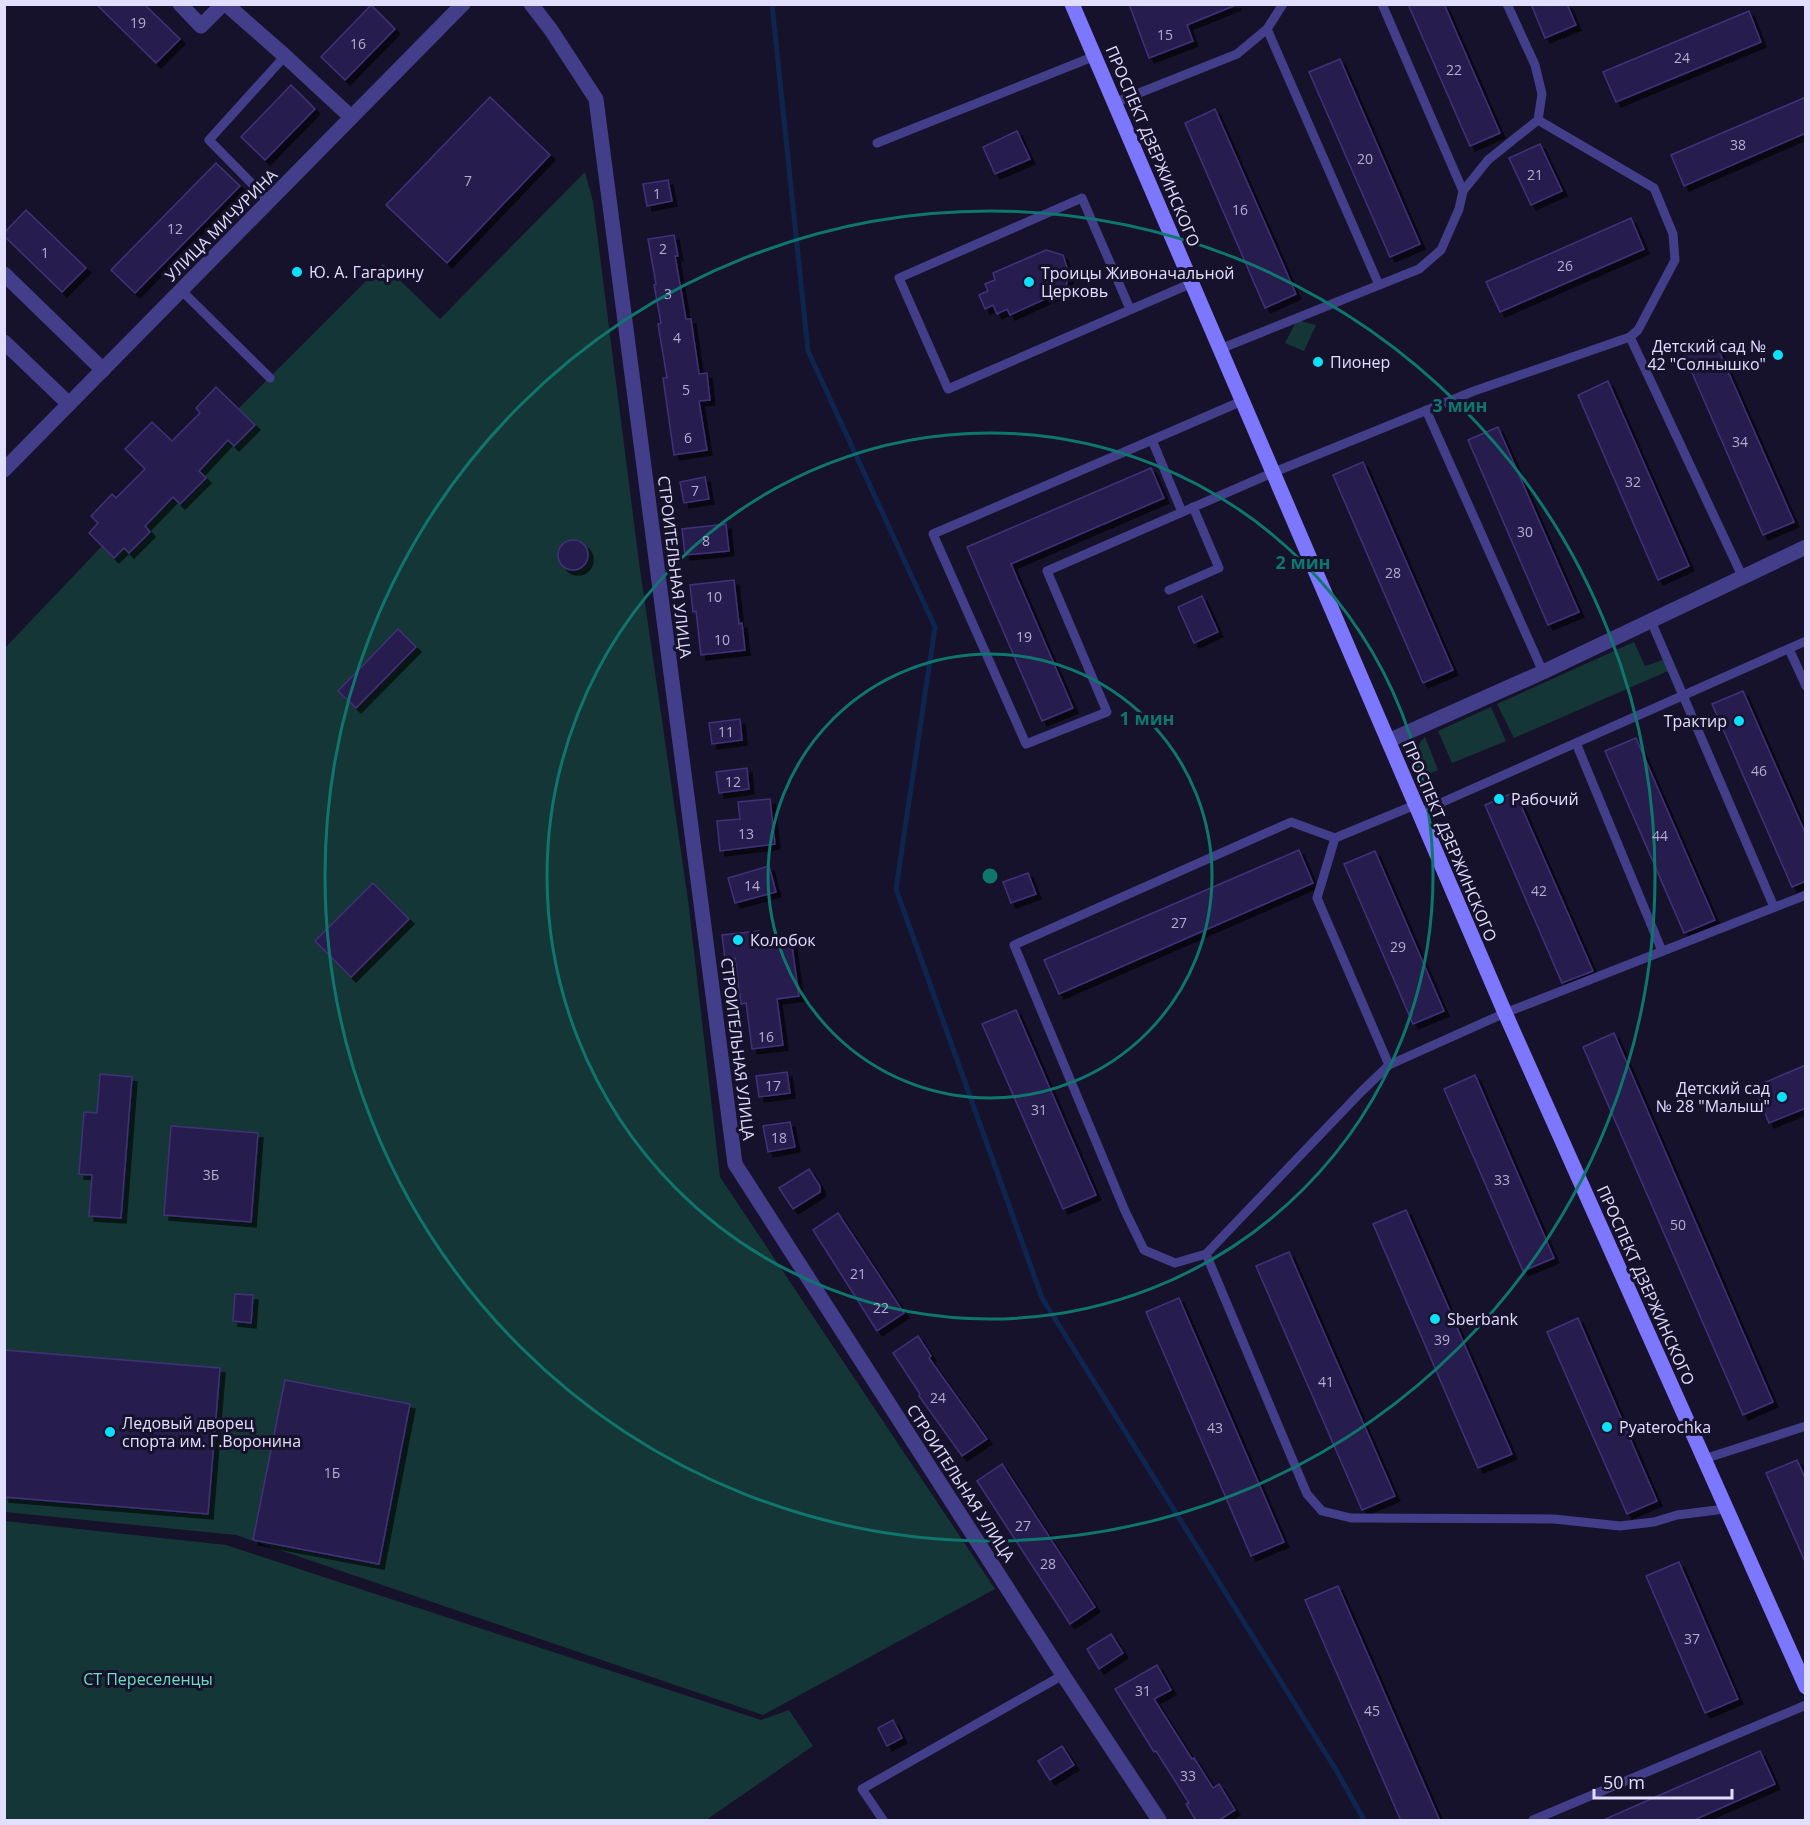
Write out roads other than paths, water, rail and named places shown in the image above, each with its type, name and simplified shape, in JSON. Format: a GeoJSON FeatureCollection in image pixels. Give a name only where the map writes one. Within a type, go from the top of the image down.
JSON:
{"type":"FeatureCollection","features":[{"type":"Feature","properties":{"kind":"street"},"geometry":{"type":"LineString","coordinates":[[180,4],[201,26],[225,4],[351,117]]}},
{"type":"Feature","properties":{"kind":"street","name":"УЛИЦА МИЧУРИНА"},"geometry":{"type":"LineString","coordinates":[[4,470],[463,4]]}},
{"type":"Feature","properties":{"kind":"street","name":"СТРОИТЕЛЬНАЯ УЛИЦА"},"geometry":{"type":"LineString","coordinates":[[531,4],[551,30],[596,99],[735,1164],[1159,1821]]}},
{"type":"Feature","properties":{"kind":"street","name":"ПРОСПЕКТ ДЗЕРЖИНСКОГО"},"geometry":{"type":"LineString","coordinates":[[1072,4],[1505,1013],[1806,1687]]}},
{"type":"Feature","properties":{"kind":"street"},"geometry":{"type":"LineString","coordinates":[[4,274],[103,370]]}},
{"type":"Feature","properties":{"kind":"street"},"geometry":{"type":"LineString","coordinates":[[4,342],[69,404]]}},
{"type":"Feature","properties":{"kind":"street"},"geometry":{"type":"LineString","coordinates":[[1388,741],[1542,672],[1806,547]]}},
{"type":"Feature","properties":{"kind":"lane"},"geometry":{"type":"LineString","coordinates":[[1114,103],[1237,54],[1267,29],[1283,4]]}},
{"type":"Feature","properties":{"kind":"lane"},"geometry":{"type":"LineString","coordinates":[[1382,4],[1463,191]]}},
{"type":"Feature","properties":{"kind":"lane"},"geometry":{"type":"LineString","coordinates":[[1220,349],[1419,268],[1441,250],[1459,209],[1463,191],[1488,160],[1538,120],[1542,94],[1535,64],[1508,4]]}},
{"type":"Feature","properties":{"kind":"lane"},"geometry":{"type":"LineString","coordinates":[[1267,29],[1379,285]]}},
{"type":"Feature","properties":{"kind":"lane"},"geometry":{"type":"LineString","coordinates":[[270,202],[209,140],[285,56]]}},
{"type":"Feature","properties":{"kind":"lane"},"geometry":{"type":"LineString","coordinates":[[877,143],[1095,56]]}},
{"type":"Feature","properties":{"kind":"lane"},"geometry":{"type":"LineString","coordinates":[[1242,401],[933,534],[1026,744],[1107,712],[1047,571],[1272,473],[1426,410],[1630,337],[1638,330],[1675,260],[1673,234],[1654,188],[1538,120]]}},
{"type":"Feature","properties":{"kind":"lane"},"geometry":{"type":"LineString","coordinates":[[1130,309],[1082,198],[898,278],[948,389],[1192,283]]}},
{"type":"Feature","properties":{"kind":"lane"},"geometry":{"type":"LineString","coordinates":[[182,291],[270,378]]}},
{"type":"Feature","properties":{"kind":"lane"},"geometry":{"type":"LineString","coordinates":[[1630,337],[1743,578]]}},
{"type":"Feature","properties":{"kind":"lane"},"geometry":{"type":"LineString","coordinates":[[1426,410],[1542,672]]}},
{"type":"Feature","properties":{"kind":"lane"},"geometry":{"type":"LineString","coordinates":[[1152,440],[1182,512]]}},
{"type":"Feature","properties":{"kind":"lane"},"geometry":{"type":"LineString","coordinates":[[1169,590],[1219,568],[1193,507]]}},
{"type":"Feature","properties":{"kind":"lane"},"geometry":{"type":"LineString","coordinates":[[1651,621],[1774,908]]}},
{"type":"Feature","properties":{"kind":"lane"},"geometry":{"type":"LineString","coordinates":[[1806,641],[1576,743],[1417,809],[1335,838],[1291,822],[1014,945],[1125,1211],[1144,1250],[1175,1263],[1206,1254],[1389,1065],[1505,1013],[1806,895]]}},
{"type":"Feature","properties":{"kind":"lane"},"geometry":{"type":"LineString","coordinates":[[1789,649],[1806,686]]}},
{"type":"Feature","properties":{"kind":"lane"},"geometry":{"type":"LineString","coordinates":[[1576,743],[1662,951]]}},
{"type":"Feature","properties":{"kind":"lane"},"geometry":{"type":"LineString","coordinates":[[1335,838],[1317,898],[1389,1065]]}},
{"type":"Feature","properties":{"kind":"lane"},"geometry":{"type":"LineString","coordinates":[[1206,1254],[1307,1494],[1322,1510],[1351,1518],[1554,1519],[1620,1526],[1725,1509]]}},
{"type":"Feature","properties":{"kind":"lane"},"geometry":{"type":"LineString","coordinates":[[1704,1459],[1806,1426]]}},
{"type":"Feature","properties":{"kind":"lane"},"geometry":{"type":"LineString","coordinates":[[883,1821],[862,1789],[1063,1675]]}},
{"type":"Feature","properties":{"kind":"lane"},"geometry":{"type":"LineString","coordinates":[[1533,1821],[1806,1705]]}},
{"type":"Feature","properties":{"kind":"waterway"},"geometry":{"type":"LineString","coordinates":[[772,4],[808,351],[935,627],[896,889],[1042,1298],[1336,1770],[1364,1820]]}},
{"type":"Feature","properties":{"kind":"place","name":"Ю. А. Гагарину"},"geometry":{"type":"Point","coordinates":[297,272]}},
{"type":"Feature","properties":{"kind":"place","name":"Троицы Живоначальной Церковь"},"geometry":{"type":"Point","coordinates":[1029,282]}},
{"type":"Feature","properties":{"kind":"place","name":"Детский сад № 42 \"Солнышко\""},"geometry":{"type":"Point","coordinates":[1778,355]}},
{"type":"Feature","properties":{"kind":"place","name":"Пионер"},"geometry":{"type":"Point","coordinates":[1318,362]}},
{"type":"Feature","properties":{"kind":"place","name":"Трактир"},"geometry":{"type":"Point","coordinates":[1739,721]}},
{"type":"Feature","properties":{"kind":"place","name":"Рабочий"},"geometry":{"type":"Point","coordinates":[1499,799]}},
{"type":"Feature","properties":{"kind":"place","name":"Колобок"},"geometry":{"type":"Point","coordinates":[738,940]}},
{"type":"Feature","properties":{"kind":"place","name":"Детский сад № 28 \"Малыш\""},"geometry":{"type":"Point","coordinates":[1782,1097]}},
{"type":"Feature","properties":{"kind":"place","name":"Sberbank"},"geometry":{"type":"Point","coordinates":[1435,1319]}},
{"type":"Feature","properties":{"kind":"place","name":"Pyaterochka"},"geometry":{"type":"Point","coordinates":[1607,1427]}},
{"type":"Feature","properties":{"kind":"place","name":"Ледовый дворец спорта им. Г.Воронина"},"geometry":{"type":"Point","coordinates":[110,1432]}},
{"type":"Feature","properties":{"kind":"park label","name":"СТ Переселенцы"},"geometry":{"type":"Point","coordinates":[148,1679]}}]}
